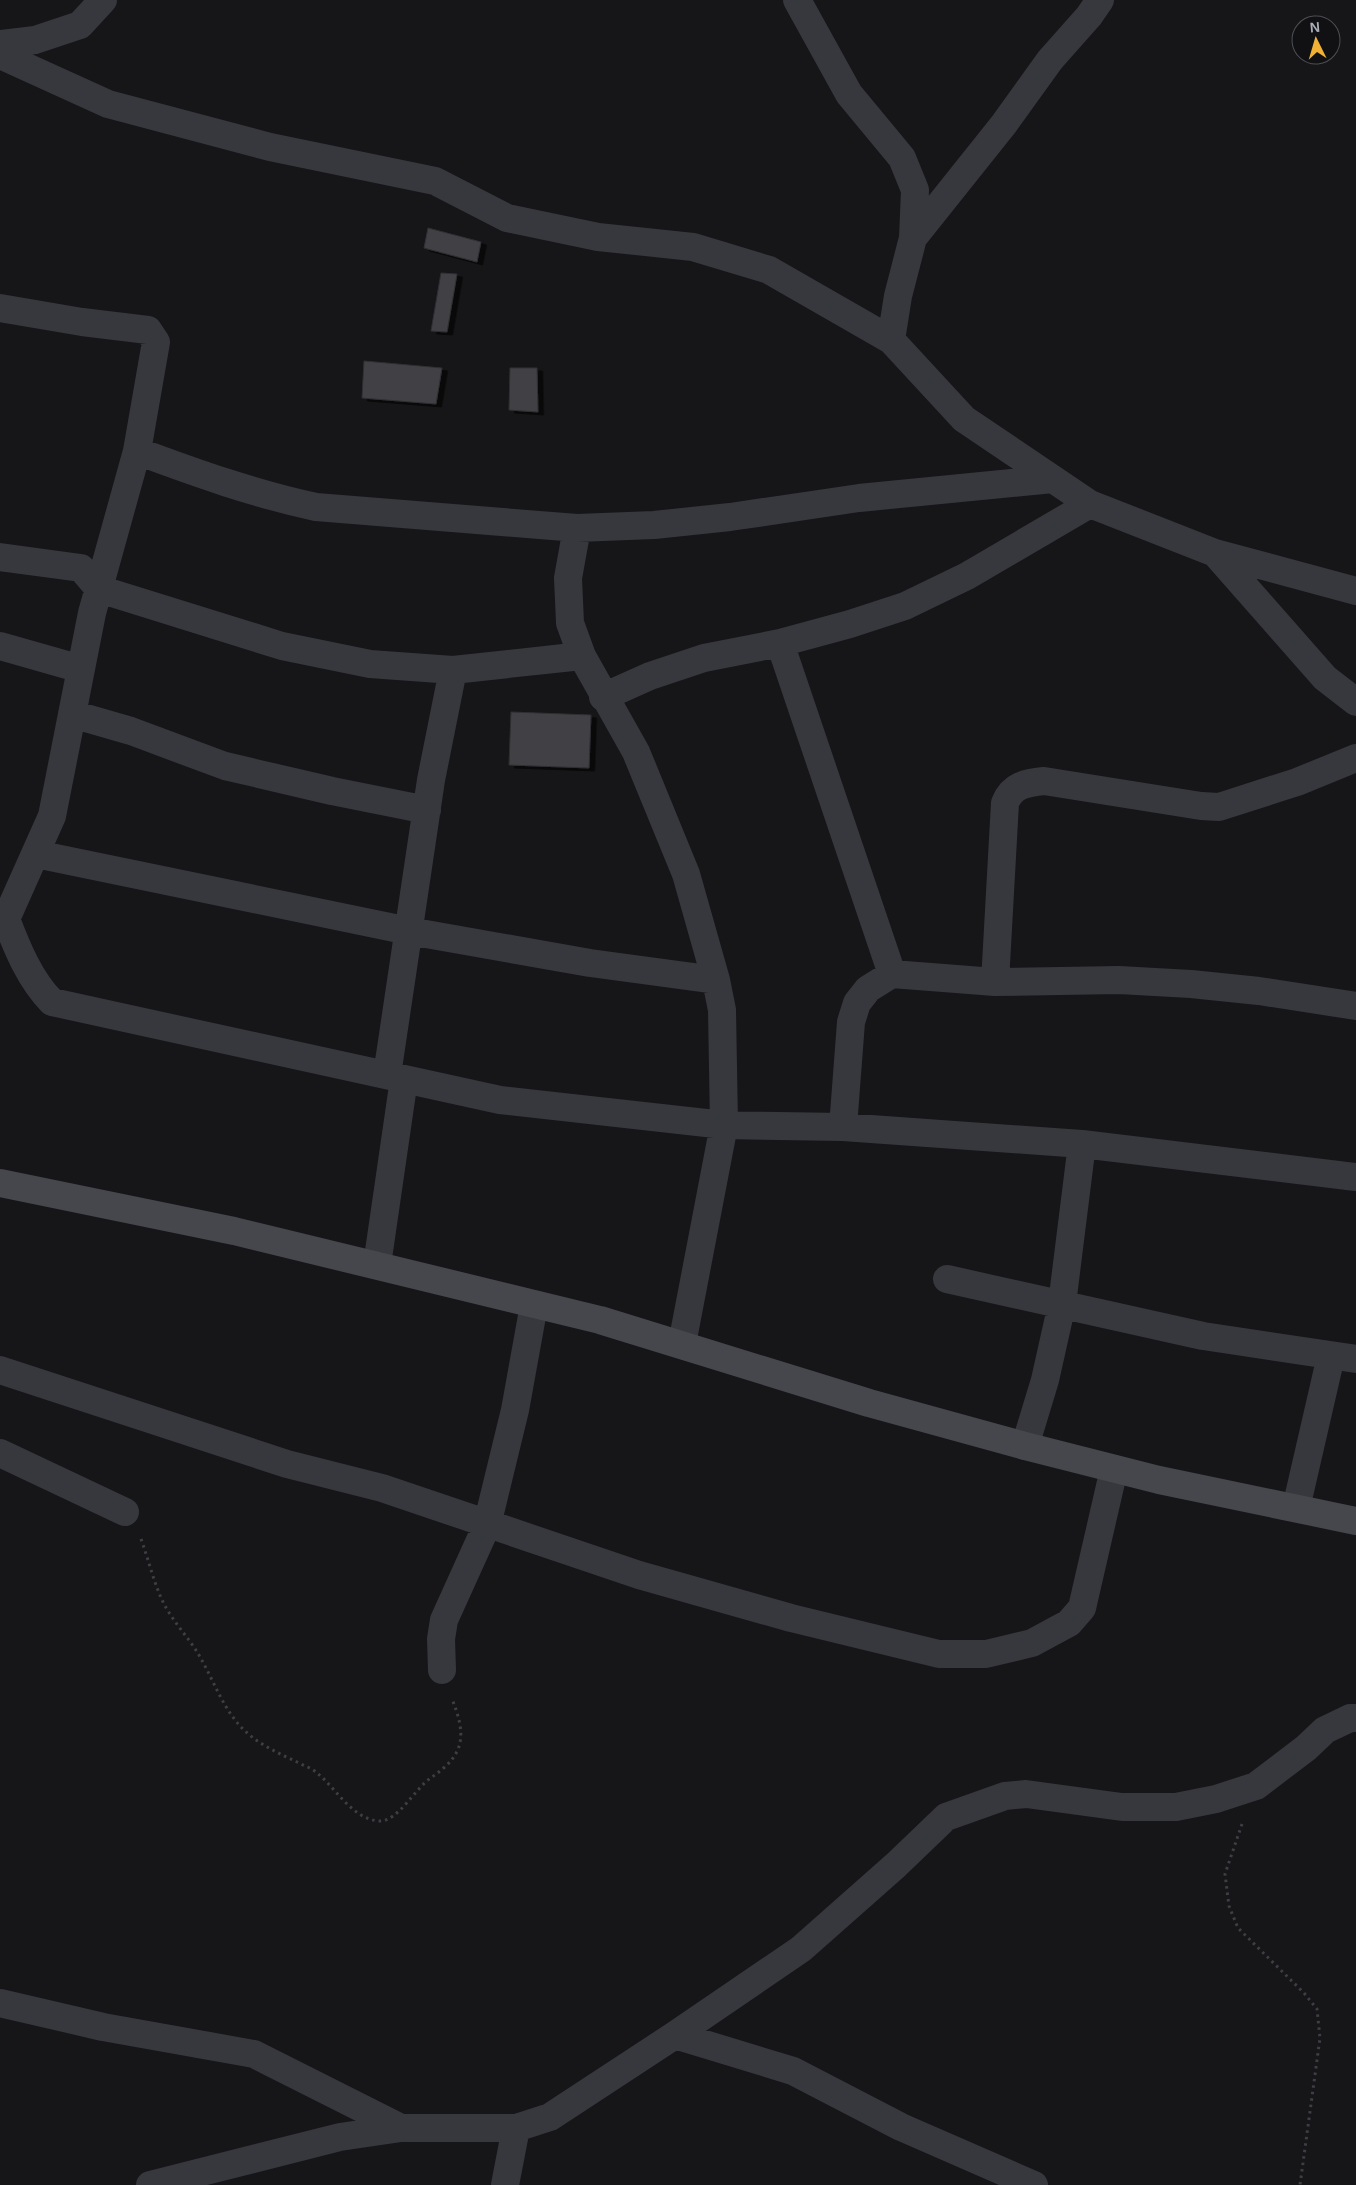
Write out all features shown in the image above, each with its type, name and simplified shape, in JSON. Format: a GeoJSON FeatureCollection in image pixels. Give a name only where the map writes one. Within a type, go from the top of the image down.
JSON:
{"type":"FeatureCollection","features":[{"type":"Feature","properties":{"kind":"street"},"geometry":{"type":"LineString","coordinates":[[0,44],[35,40],[80,25],[103,0]]}},
{"type":"Feature","properties":{"kind":"street"},"geometry":{"type":"LineString","coordinates":[[797,0],[849,94],[902,158],[915,190],[912,238],[898,296],[891,340]]}},
{"type":"Feature","properties":{"kind":"street"},"geometry":{"type":"LineString","coordinates":[[912,238],[1004,124],[1050,60],[1089,16],[1100,0]]}},
{"type":"Feature","properties":{"kind":"street"},"geometry":{"type":"LineString","coordinates":[[0,55],[108,104],[270,147],[435,181],[507,218],[598,237],[694,248],[770,270],[891,340],[964,419],[1090,504],[1215,553],[1356,590]]}},
{"type":"Feature","properties":{"kind":"street"},"geometry":{"type":"LineString","coordinates":[[0,308],[82,322],[148,330],[156,342],[137,451],[99,589],[52,816],[36,854],[3,918],[36,983],[52,1002],[500,1100],[724,1125],[843,1127],[1082,1144],[1356,1178]]}},
{"type":"Feature","properties":{"kind":"street"},"geometry":{"type":"LineString","coordinates":[[137,451],[216,480],[280,500],[316,507],[577,528],[673,523],[730,517],[859,498],[1054,479]]}},
{"type":"Feature","properties":{"kind":"street"},"geometry":{"type":"LineString","coordinates":[[603,697],[650,676],[704,658],[780,644],[905,606],[967,576],[1090,504]]}},
{"type":"Feature","properties":{"kind":"street"},"geometry":{"type":"LineString","coordinates":[[577,528],[568,578],[570,623],[582,656],[603,697],[636,752],[686,874],[716,980],[722,1018],[724,1125],[682,1344]]}},
{"type":"Feature","properties":{"kind":"street"},"geometry":{"type":"LineString","coordinates":[[1215,553],[1326,678],[1356,702]]}},
{"type":"Feature","properties":{"kind":"street"},"geometry":{"type":"LineString","coordinates":[[0,557],[81,568],[99,589],[282,646],[370,664],[453,670],[582,656]]}},
{"type":"Feature","properties":{"kind":"street"},"geometry":{"type":"LineString","coordinates":[[780,644],[892,974]]}},
{"type":"Feature","properties":{"kind":"street"},"geometry":{"type":"LineString","coordinates":[[0,646],[81,669]]}},
{"type":"Feature","properties":{"kind":"street"},"geometry":{"type":"LineString","coordinates":[[378,1265],[409,931],[431,780],[453,670]]}},
{"type":"Feature","properties":{"kind":"street"},"geometry":{"type":"LineString","coordinates":[[72,714],[131,731],[225,766],[332,791],[427,810]]}},
{"type":"Feature","properties":{"kind":"street"},"geometry":{"type":"LineString","coordinates":[[995,982],[1005,803],[1009,794],[1016,787],[1044,781],[1201,806],[1219,806],[1298,782],[1356,758]]}},
{"type":"Feature","properties":{"kind":"street"},"geometry":{"type":"LineString","coordinates":[[36,854],[409,931],[590,963],[716,980]]}},
{"type":"Feature","properties":{"kind":"street"},"geometry":{"type":"LineString","coordinates":[[843,1127],[850,1022],[856,1003],[868,988],[892,974],[995,982],[1119,980],[1191,984],[1259,991],[1356,1006]]}},
{"type":"Feature","properties":{"kind":"street"},"geometry":{"type":"LineString","coordinates":[[1025,1446],[1045,1380],[1062,1304],[1082,1144]]}},
{"type":"Feature","properties":{"kind":"street"},"geometry":{"type":"LineString","coordinates":[[0,1182],[234,1231],[600,1320],[869,1403],[1025,1446],[1114,1469],[1356,1521]]}},
{"type":"Feature","properties":{"kind":"street"},"geometry":{"type":"LineString","coordinates":[[946,1279],[1203,1336],[1344,1357],[1296,1508]]}},
{"type":"Feature","properties":{"kind":"street"},"geometry":{"type":"LineString","coordinates":[[442,1670],[441,1639],[444,1620],[486,1525],[515,1410],[534,1305]]}},
{"type":"Feature","properties":{"kind":"street"},"geometry":{"type":"LineString","coordinates":[[0,1370],[287,1464],[382,1488],[486,1525],[639,1575],[791,1618],[939,1654],[986,1654],[1032,1643],[1053,1634],[1069,1623],[1082,1608],[1114,1469]]}},
{"type":"Feature","properties":{"kind":"street"},"geometry":{"type":"LineString","coordinates":[[0,1453],[124,1512]]}},
{"type":"Feature","properties":{"kind":"street"},"geometry":{"type":"LineString","coordinates":[[150,2185],[340,2136],[401,2128],[516,2128],[550,2117],[675,2036],[801,1948],[896,1865],[946,1818],[1005,1796],[1026,1794],[1122,1807],[1176,1807],[1216,1799],[1256,1786],[1306,1748],[1325,1730],[1350,1718],[1356,1718]]}},
{"type":"Feature","properties":{"kind":"street"},"geometry":{"type":"LineString","coordinates":[[0,2003],[102,2027],[254,2054],[401,2128]]}},
{"type":"Feature","properties":{"kind":"street"},"geometry":{"type":"LineString","coordinates":[[675,2036],[793,2071],[901,2127],[1034,2185]]}},
{"type":"Feature","properties":{"kind":"street"},"geometry":{"type":"LineString","coordinates":[[505,2185],[516,2128]]}},
{"type":"Feature","properties":{"kind":"path"},"geometry":{"type":"LineString","coordinates":[[124,1512],[137,1526],[164,1604],[199,1656],[227,1708],[243,1729],[264,1746],[316,1772],[350,1807],[366,1818],[379,1821],[390,1820],[402,1809],[423,1783],[452,1763],[462,1738],[461,1722],[442,1670]]}},
{"type":"Feature","properties":{"kind":"path"},"geometry":{"type":"LineString","coordinates":[[1256,1786],[1225,1874],[1229,1906],[1238,1928],[1304,1993],[1317,2009],[1320,2038],[1300,2185]]}},
{"type":"Feature","properties":{"kind":"building"},"geometry":{"type":"Polygon","coordinates":[[[428,228],[481,242],[477,262],[424,248],[428,228]]]}},
{"type":"Feature","properties":{"kind":"building"},"geometry":{"type":"Polygon","coordinates":[[[441,273],[457,274],[447,332],[431,331],[441,273]]]}},
{"type":"Feature","properties":{"kind":"building"},"geometry":{"type":"Polygon","coordinates":[[[364,361],[442,368],[436,404],[362,398],[364,361]]]}},
{"type":"Feature","properties":{"kind":"building"},"geometry":{"type":"Polygon","coordinates":[[[510,368],[537,368],[538,412],[509,410],[510,368]]]}},
{"type":"Feature","properties":{"kind":"building"},"geometry":{"type":"Polygon","coordinates":[[[511,712],[591,715],[589,768],[509,765],[511,712]]]}}]}
